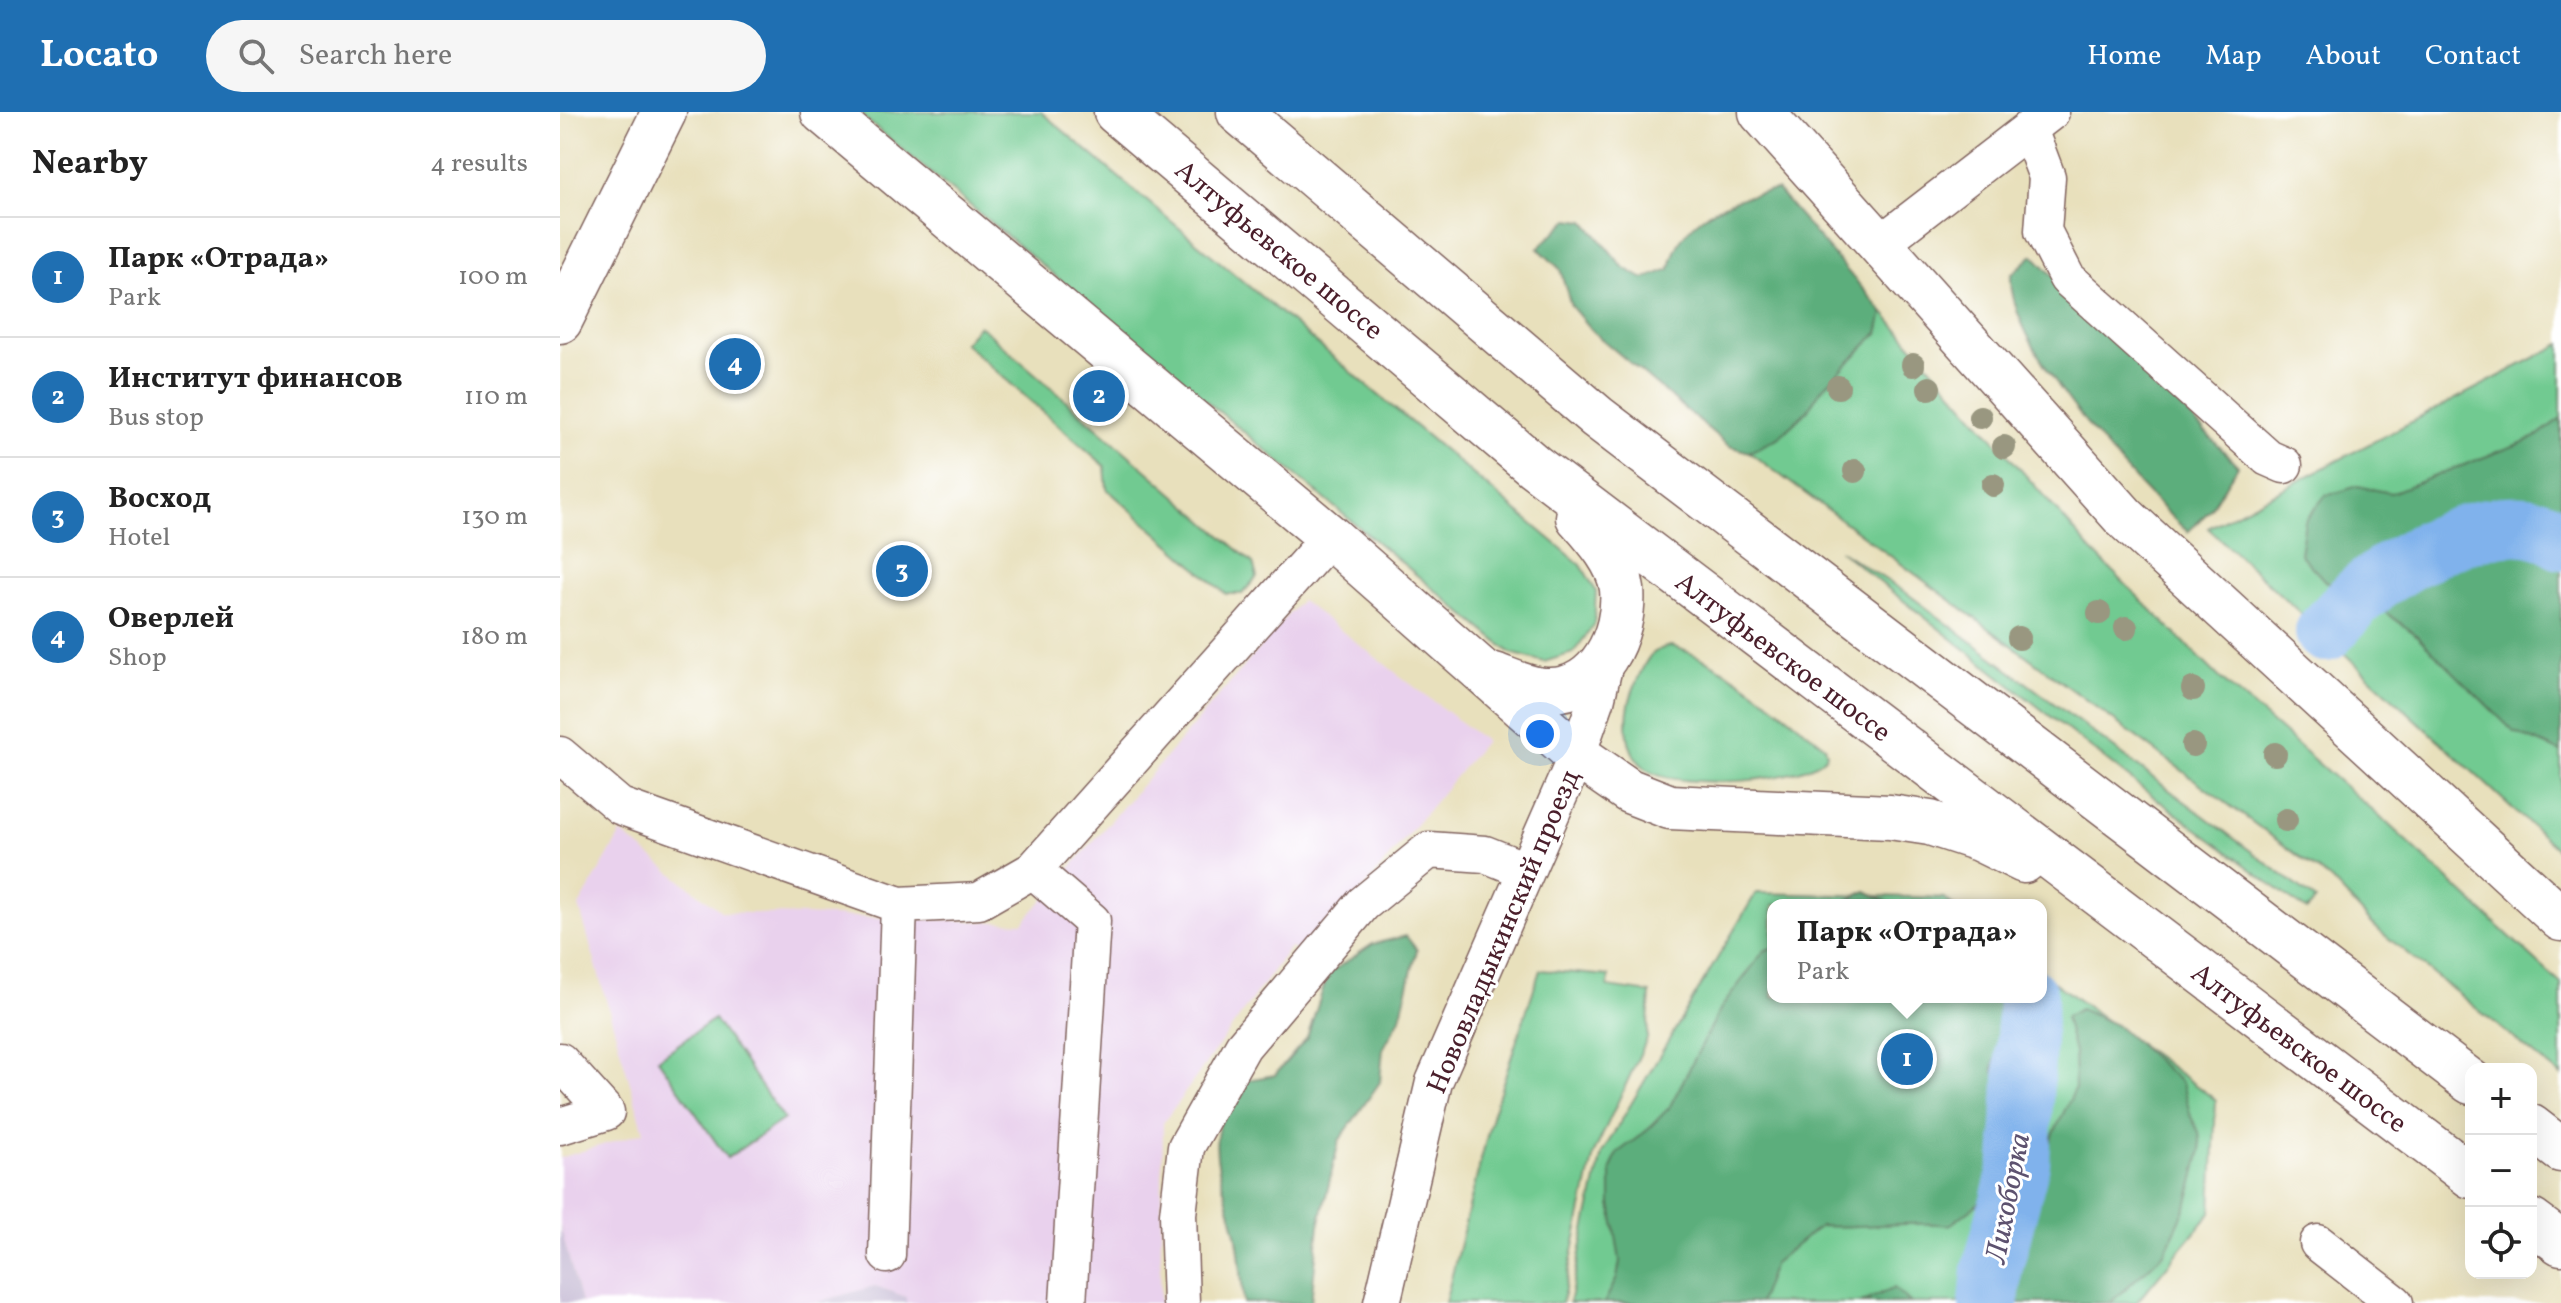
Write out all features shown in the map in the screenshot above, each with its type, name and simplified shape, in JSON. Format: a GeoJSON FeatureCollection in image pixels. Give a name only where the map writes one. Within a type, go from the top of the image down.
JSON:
{"type":"FeatureCollection","features":[{"type":"Feature","properties":{"kind":"main road"},"geometry":{"type":"LineString","coordinates":[[560,321],[664,112]]}},
{"type":"Feature","properties":{"kind":"main road"},"geometry":{"type":"LineString","coordinates":[[823,112],[1330,537],[1577,755],[1629,791],[1670,807],[1890,817],[1930,823],[1979,839],[2102,898]]}},
{"type":"Feature","properties":{"kind":"main road","name":"Алтуфьевское шоссе"},"geometry":{"type":"LineString","coordinates":[[1116,112],[1534,466],[2465,1171]]}},
{"type":"Feature","properties":{"kind":"main road"},"geometry":{"type":"LineString","coordinates":[[1239,112],[1597,417],[2465,1077]]}},
{"type":"Feature","properties":{"kind":"main road"},"geometry":{"type":"LineString","coordinates":[[1761,112],[2124,517],[2561,919]]}},
{"type":"Feature","properties":{"kind":"main road"},"geometry":{"type":"LineString","coordinates":[[1481,669],[1522,686],[1548,691],[1572,686],[1595,672],[1618,630],[1622,587],[1604,547],[1534,466]]}},
{"type":"Feature","properties":{"kind":"main road"},"geometry":{"type":"LineString","coordinates":[[2537,1132],[2561,1150]]}},
{"type":"Feature","properties":{"kind":"main road"},"geometry":{"type":"LineString","coordinates":[[2537,1225],[2561,1243]]}},
{"type":"Feature","properties":{"kind":"street"},"geometry":{"type":"LineString","coordinates":[[1881,243],[2040,121]]}},
{"type":"Feature","properties":{"kind":"street"},"geometry":{"type":"LineString","coordinates":[[2040,121],[2047,177],[2043,231],[2067,278],[2268,458],[2284,465]]}},
{"type":"Feature","properties":{"kind":"street"},"geometry":{"type":"LineString","coordinates":[[560,755],[620,806],[899,905],[979,901],[1033,870],[1330,537]]}},
{"type":"Feature","properties":{"kind":"street","name":"Нововладыкинский проезд"},"geometry":{"type":"LineString","coordinates":[[1382,1303],[1434,1082],[1577,755],[1596,701],[1607,654]]}},
{"type":"Feature","properties":{"kind":"street"},"geometry":{"type":"LineString","coordinates":[[1181,1303],[1178,1214],[1186,1147],[1243,1046],[1363,904],[1429,850],[1485,854],[1525,870]]}},
{"type":"Feature","properties":{"kind":"street"},"geometry":{"type":"LineString","coordinates":[[1033,870],[1092,921],[1068,1303]]}},
{"type":"Feature","properties":{"kind":"street"},"geometry":{"type":"LineString","coordinates":[[887,1255],[899,905]]}},
{"type":"Feature","properties":{"kind":"street"},"geometry":{"type":"LineString","coordinates":[[560,1061],[606,1112],[560,1126]]}},
{"type":"Feature","properties":{"kind":"street"},"geometry":{"type":"LineString","coordinates":[[2318,1243],[2395,1303]]}},
{"type":"Feature","properties":{"kind":"shaded area"},"geometry":{"type":"Polygon","coordinates":[[[1301,600],[1485,741],[1306,958],[1290,947],[1163,1123],[1160,1303],[906,1303],[906,1297],[875,1286],[815,1303],[581,1303],[560,1226],[560,1158],[644,1132],[579,906],[621,833],[722,912],[1023,923],[1301,600]]]}},
{"type":"Feature","properties":{"kind":"shaded area"},"geometry":{"type":"Polygon","coordinates":[[[560,1226],[581,1303],[560,1303],[560,1226]]]}},
{"type":"Feature","properties":{"kind":"shaded area"},"geometry":{"type":"Polygon","coordinates":[[[875,1286],[906,1297],[906,1303],[815,1303],[875,1286]]]}},
{"type":"Feature","properties":{"kind":"green space"},"geometry":{"type":"Polygon","coordinates":[[[857,112],[1041,112],[1581,565],[1596,591],[1594,625],[1573,653],[1544,662],[1511,653],[857,112]]]}},
{"type":"Feature","properties":{"kind":"green space"},"geometry":{"type":"Polygon","coordinates":[[[1777,190],[1883,312],[1878,333],[1821,390],[1806,412],[1778,438],[1749,452],[1729,446],[1592,331],[1571,306],[1560,269],[1538,248],[1569,219],[1585,221],[1623,267],[1644,279],[1670,269],[1675,251],[1684,236],[1709,213],[1742,198],[1777,190]]]}},
{"type":"Feature","properties":{"kind":"green space"},"geometry":{"type":"Polygon","coordinates":[[[2033,255],[2238,466],[2209,511],[2188,532],[2108,449],[2051,375],[2030,338],[2015,304],[2011,275],[2033,255]]]}},
{"type":"Feature","properties":{"kind":"green space"},"geometry":{"type":"Polygon","coordinates":[[[1883,312],[2091,550],[2220,678],[2388,824],[2561,984],[2561,1076],[2377,929],[2331,880],[1749,452],[1778,438],[1806,412],[1821,390],[1878,333],[1883,312]]]}},
{"type":"Feature","properties":{"kind":"green space"},"geometry":{"type":"Polygon","coordinates":[[[979,325],[1253,563],[1257,577],[1242,594],[1226,594],[1107,489],[1105,466],[964,343],[979,325]]]}},
{"type":"Feature","properties":{"kind":"green space"},"geometry":{"type":"Polygon","coordinates":[[[2561,344],[2561,853],[2208,528],[2561,344]]]}},
{"type":"Feature","properties":{"kind":"green space"},"geometry":{"type":"Polygon","coordinates":[[[2561,418],[2561,752],[2514,732],[2414,633],[2385,612],[2324,580],[2300,554],[2305,521],[2325,496],[2358,486],[2391,493],[2534,438],[2561,418]]]}},
{"type":"Feature","properties":{"kind":"green space"},"geometry":{"type":"Polygon","coordinates":[[[1839,550],[1908,594],[2316,900],[2307,911],[2134,782],[1839,550]]]}},
{"type":"Feature","properties":{"kind":"green space"},"geometry":{"type":"Polygon","coordinates":[[[1671,646],[1712,664],[1752,689],[1825,746],[1827,754],[1815,764],[1796,772],[1743,781],[1688,781],[1651,772],[1641,764],[1629,743],[1627,718],[1632,694],[1648,658],[1671,646]]]}},
{"type":"Feature","properties":{"kind":"green space"},"geometry":{"type":"Polygon","coordinates":[[[1866,891],[1881,899],[1851,899],[1866,891]]]}},
{"type":"Feature","properties":{"kind":"green space"},"geometry":{"type":"Polygon","coordinates":[[[1756,893],[1945,899],[1767,899],[1767,1003],[2047,1003],[2047,977],[2216,1100],[2211,1213],[2136,1303],[1569,1303],[1602,1153],[1756,893]]]}},
{"type":"Feature","properties":{"kind":"green space"},"geometry":{"type":"Polygon","coordinates":[[[1406,936],[1417,950],[1400,1018],[1383,1049],[1380,1082],[1339,1141],[1319,1226],[1311,1303],[1244,1303],[1238,1243],[1217,1156],[1220,1122],[1228,1102],[1242,1081],[1275,1075],[1307,1038],[1328,974],[1373,944],[1406,936]]]}},
{"type":"Feature","properties":{"kind":"green space"},"geometry":{"type":"Polygon","coordinates":[[[1767,950],[1767,1003],[2010,1003],[1993,1068],[2007,1118],[1983,1200],[1950,1225],[1820,1226],[1774,1263],[1759,1303],[1604,1303],[1617,1278],[1620,1261],[1611,1204],[1611,1169],[1617,1153],[1645,1132],[1669,1108],[1721,1008],[1767,950]]]}},
{"type":"Feature","properties":{"kind":"green space"},"geometry":{"type":"Polygon","coordinates":[[[1540,970],[1609,976],[1608,987],[1650,993],[1647,1039],[1594,1153],[1562,1303],[1445,1303],[1492,1116],[1540,970]]]}},
{"type":"Feature","properties":{"kind":"green space"},"geometry":{"type":"Polygon","coordinates":[[[2080,1009],[2116,1025],[2182,1083],[2191,1117],[2199,1132],[2201,1150],[2188,1203],[2165,1252],[2110,1303],[2019,1303],[2010,1255],[2021,1221],[2031,1206],[2052,1137],[2075,1089],[2074,1053],[2065,1017],[2080,1009]]]}},
{"type":"Feature","properties":{"kind":"green space"},"geometry":{"type":"Polygon","coordinates":[[[714,1019],[784,1119],[727,1158],[658,1059],[714,1019]]]}},
{"type":"Feature","properties":{"kind":"green space"},"geometry":{"type":"Polygon","coordinates":[[[1894,1288],[1911,1303],[1861,1303],[1862,1302],[1894,1288]]]}},
{"type":"Feature","properties":{"kind":"waterway","name":"Лихоборка"},"geometry":{"type":"LineString","coordinates":[[2325,632],[2356,598],[2386,574],[2434,547],[2462,536],[2489,528],[2516,525],[2540,529],[2561,540]]}},
{"type":"Feature","properties":{"kind":"waterway","name":"Лихоборка"},"geometry":{"type":"LineString","coordinates":[[1989,1303],[1992,1270],[2020,1163],[2028,1003]]}},
{"type":"Feature","properties":{"kind":"place","name":"Оверлей"},"geometry":{"type":"Point","coordinates":[735,364]}},
{"type":"Feature","properties":{"kind":"place","name":"Институт финансов"},"geometry":{"type":"Point","coordinates":[1099,396]}},
{"type":"Feature","properties":{"kind":"place","name":"Восход"},"geometry":{"type":"Point","coordinates":[902,571]}},
{"type":"Feature","properties":{"kind":"place","name":"Парк «Отрада»"},"geometry":{"type":"Point","coordinates":[1907,1059]}}]}
